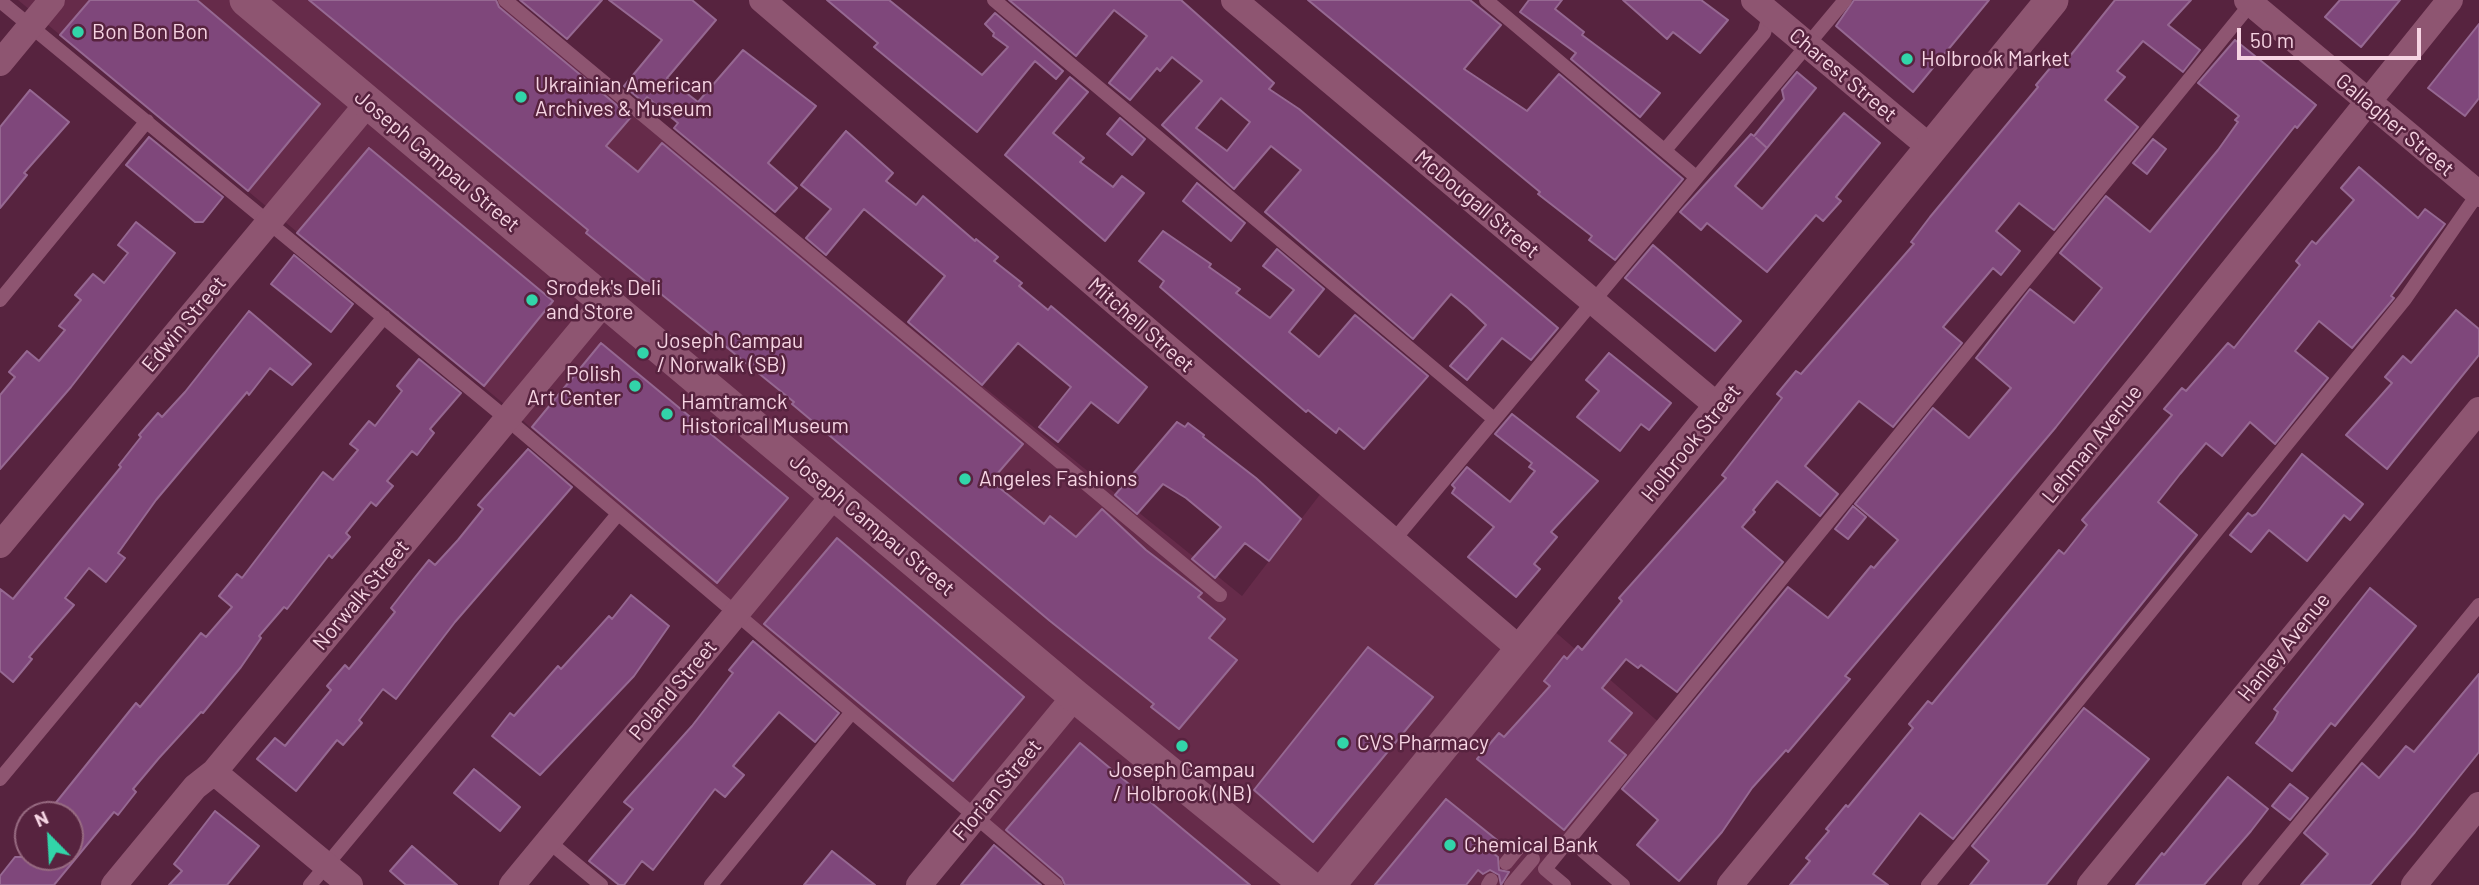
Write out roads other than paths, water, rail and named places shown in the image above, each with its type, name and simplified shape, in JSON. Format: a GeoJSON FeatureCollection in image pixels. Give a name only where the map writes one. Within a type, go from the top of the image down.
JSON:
{"type":"FeatureCollection","features":[{"type":"Feature","properties":{"kind":"street"},"geometry":{"type":"LineString","coordinates":[[0,63],[52,0]]}},
{"type":"Feature","properties":{"kind":"street","name":"Joseph Campau Street"},"geometry":{"type":"LineString","coordinates":[[246,0],[1076,696],[1307,885]]}},
{"type":"Feature","properties":{"kind":"street","name":"Mitchell Street"},"geometry":{"type":"LineString","coordinates":[[762,0],[1521,650]]}},
{"type":"Feature","properties":{"kind":"street","name":"McDougall Street"},"geometry":{"type":"LineString","coordinates":[[1234,0],[1720,408]]}},
{"type":"Feature","properties":{"kind":"street","name":"Lehman Avenue"},"geometry":{"type":"LineString","coordinates":[[1730,885],[2153,369],[2450,0]]}},
{"type":"Feature","properties":{"kind":"street","name":"Holbrook Street"},"geometry":{"type":"LineString","coordinates":[[1329,885],[1932,149],[2049,1]]}},
{"type":"Feature","properties":{"kind":"street","name":"Gallagher Street"},"geometry":{"type":"LineString","coordinates":[[2251,1],[2367,102],[2479,193]]}},
{"type":"Feature","properties":{"kind":"street","name":"Charest Street"},"geometry":{"type":"LineString","coordinates":[[1762,7],[1932,149]]}},
{"type":"Feature","properties":{"kind":"street","name":"Edwin Street"},"geometry":{"type":"LineString","coordinates":[[0,545],[368,103]]}},
{"type":"Feature","properties":{"kind":"street","name":"Norwalk Street"},"geometry":{"type":"LineString","coordinates":[[114,885],[195,787],[214,772],[605,301]]}},
{"type":"Feature","properties":{"kind":"street","name":"Hanley Avenue"},"geometry":{"type":"LineString","coordinates":[[2090,885],[2479,410]]}},
{"type":"Feature","properties":{"kind":"street","name":"Poland Street"},"geometry":{"type":"LineString","coordinates":[[512,885],[835,494]]}},
{"type":"Feature","properties":{"kind":"street","name":"Florian Street"},"geometry":{"type":"LineString","coordinates":[[919,885],[1076,696]]}},
{"type":"Feature","properties":{"kind":"street"},"geometry":{"type":"LineString","coordinates":[[214,772],[318,875],[350,885]]}},
{"type":"Feature","properties":{"kind":"street"},"geometry":{"type":"LineString","coordinates":[[2414,885],[2479,806]]}},
{"type":"Feature","properties":{"kind":"lane"},"geometry":{"type":"LineString","coordinates":[[505,0],[1220,594]]}},
{"type":"Feature","properties":{"kind":"lane"},"geometry":{"type":"LineString","coordinates":[[994,0],[1494,419]]}},
{"type":"Feature","properties":{"kind":"lane"},"geometry":{"type":"LineString","coordinates":[[1486,0],[1696,177]]}},
{"type":"Feature","properties":{"kind":"lane"},"geometry":{"type":"LineString","coordinates":[[1393,541],[1845,0]]}},
{"type":"Feature","properties":{"kind":"lane"},"geometry":{"type":"LineString","coordinates":[[0,1],[507,419],[1056,885]]}},
{"type":"Feature","properties":{"kind":"lane"},"geometry":{"type":"LineString","coordinates":[[1564,885],[1545,869],[2251,1]]}},
{"type":"Feature","properties":{"kind":"lane"},"geometry":{"type":"LineString","coordinates":[[1665,150],[1764,33],[1762,7]]}},
{"type":"Feature","properties":{"kind":"lane"},"geometry":{"type":"LineString","coordinates":[[0,300],[147,121]]}},
{"type":"Feature","properties":{"kind":"lane"},"geometry":{"type":"LineString","coordinates":[[1928,885],[2405,299],[2479,193]]}},
{"type":"Feature","properties":{"kind":"lane"},"geometry":{"type":"LineString","coordinates":[[0,779],[384,317]]}},
{"type":"Feature","properties":{"kind":"lane"},"geometry":{"type":"LineString","coordinates":[[318,875],[618,514]]}},
{"type":"Feature","properties":{"kind":"lane"},"geometry":{"type":"LineString","coordinates":[[2249,885],[2479,605]]}},
{"type":"Feature","properties":{"kind":"lane"},"geometry":{"type":"LineString","coordinates":[[711,885],[852,712]]}},
{"type":"Feature","properties":{"kind":"lane"},"geometry":{"type":"LineString","coordinates":[[548,841],[601,885]]}},
{"type":"Feature","properties":{"kind":"lane"},"geometry":{"type":"LineString","coordinates":[[1506,863],[1519,847]]}},
{"type":"Feature","properties":{"kind":"lane"},"geometry":{"type":"LineString","coordinates":[[1583,851],[1623,885]]}},
{"type":"Feature","properties":{"kind":"lane"},"geometry":{"type":"LineString","coordinates":[[1511,885],[1533,859]]}},
{"type":"Feature","properties":{"kind":"place","name":"Bon Bon Bon"},"geometry":{"type":"Point","coordinates":[78,32]}},
{"type":"Feature","properties":{"kind":"place","name":"Holbrook Market"},"geometry":{"type":"Point","coordinates":[1907,59]}},
{"type":"Feature","properties":{"kind":"place","name":"Ukrainian American Archives & Museum"},"geometry":{"type":"Point","coordinates":[521,97]}},
{"type":"Feature","properties":{"kind":"place","name":"Srodek's Deli and Store"},"geometry":{"type":"Point","coordinates":[532,300]}},
{"type":"Feature","properties":{"kind":"place","name":"Joseph Campau / Norwalk (SB)"},"geometry":{"type":"Point","coordinates":[643,353]}},
{"type":"Feature","properties":{"kind":"place","name":"Polish Art Center"},"geometry":{"type":"Point","coordinates":[635,386]}},
{"type":"Feature","properties":{"kind":"place","name":"Hamtramck Historical Museum"},"geometry":{"type":"Point","coordinates":[667,414]}},
{"type":"Feature","properties":{"kind":"place","name":"Angeles Fashions"},"geometry":{"type":"Point","coordinates":[965,479]}},
{"type":"Feature","properties":{"kind":"place","name":"CVS Pharmacy"},"geometry":{"type":"Point","coordinates":[1343,743]}},
{"type":"Feature","properties":{"kind":"place","name":"Joseph Campau / Holbrook (NB)"},"geometry":{"type":"Point","coordinates":[1182,746]}},
{"type":"Feature","properties":{"kind":"place","name":"Chemical Bank"},"geometry":{"type":"Point","coordinates":[1450,845]}}]}
